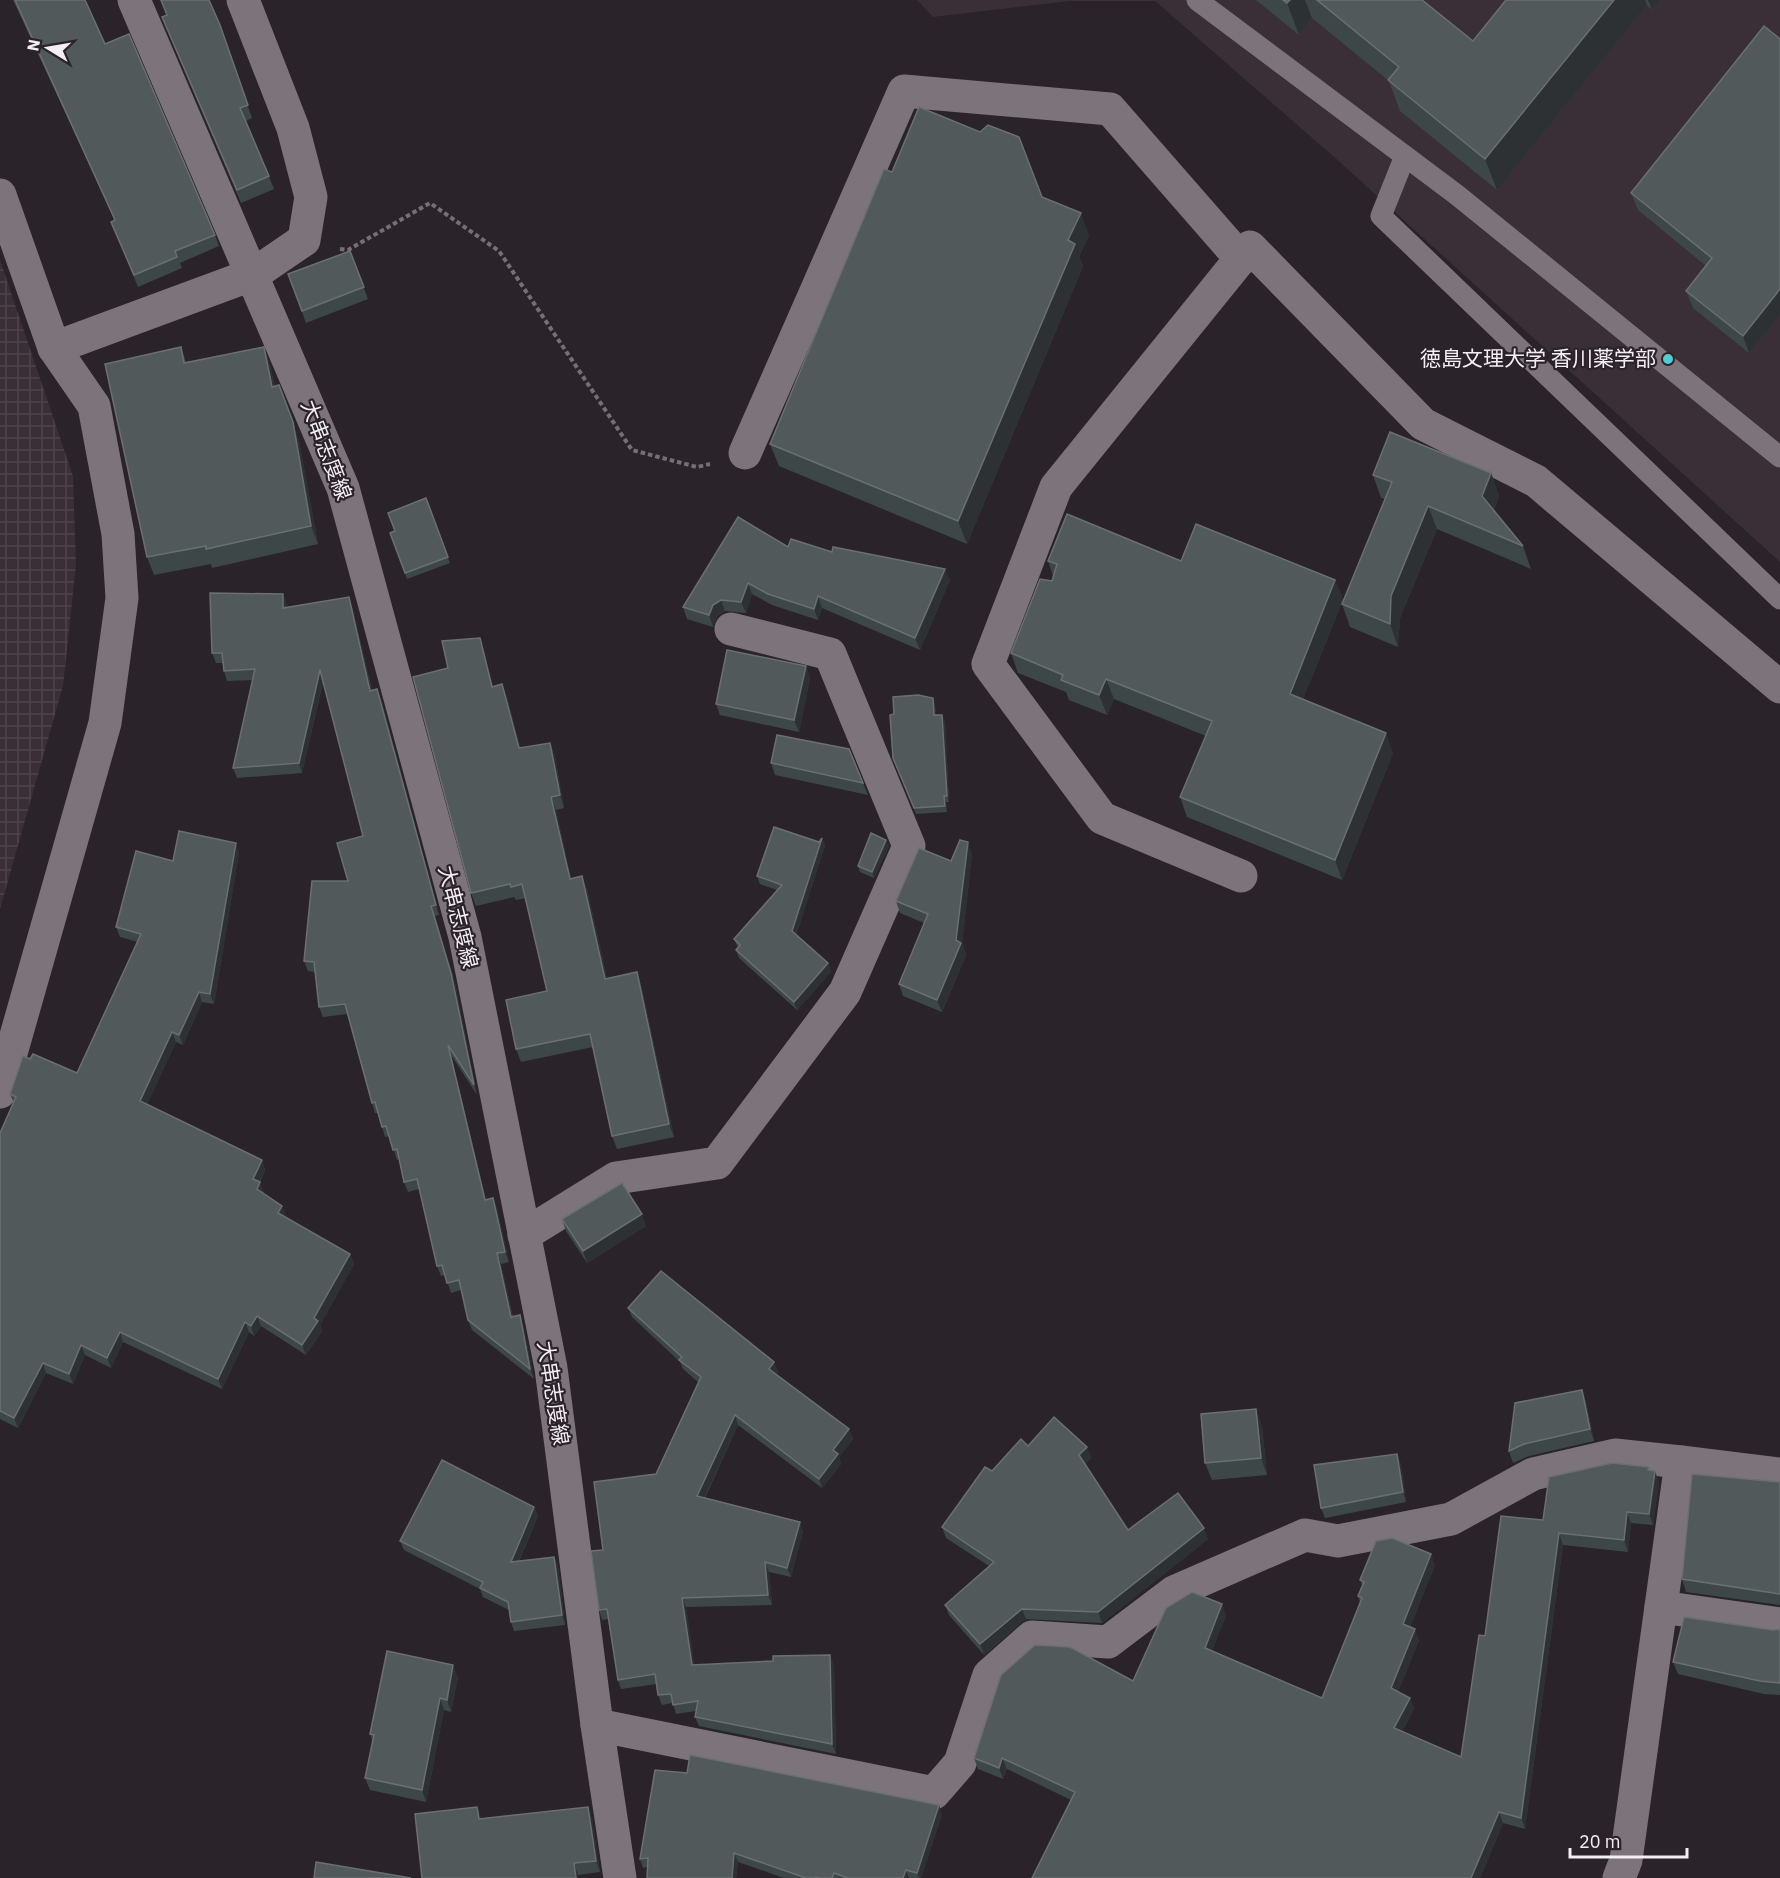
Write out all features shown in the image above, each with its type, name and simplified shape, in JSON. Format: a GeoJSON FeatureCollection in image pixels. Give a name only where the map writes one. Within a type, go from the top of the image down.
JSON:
{"type":"FeatureCollection","features":[{"type":"Feature","properties":{"kind":"street","name":"大串志度線"},"geometry":{"type":"LineString","coordinates":[[134,0],[254,274],[343,488],[465,937],[551,1368],[597,1725],[620,1878]]}},
{"type":"Feature","properties":{"kind":"street"},"geometry":{"type":"LineString","coordinates":[[54,348],[254,274],[304,240],[311,197],[293,128],[243,0]]}},
{"type":"Feature","properties":{"kind":"street"},"geometry":{"type":"LineString","coordinates":[[745,453],[904,91],[1110,109],[1241,259]]}},
{"type":"Feature","properties":{"kind":"street"},"geometry":{"type":"LineString","coordinates":[[0,195],[54,348],[94,406],[118,534],[122,598],[105,723],[0,1092]]}},
{"type":"Feature","properties":{"kind":"street"},"geometry":{"type":"LineString","coordinates":[[1241,876],[1102,818],[988,664],[1056,487],[1250,247],[1423,424],[1536,481],[1780,687]]}},
{"type":"Feature","properties":{"kind":"street"},"geometry":{"type":"LineString","coordinates":[[524,1235],[616,1178],[717,1163],[845,992],[909,846],[830,654],[730,629]]}},
{"type":"Feature","properties":{"kind":"street"},"geometry":{"type":"LineString","coordinates":[[597,1725],[934,1793],[960,1763],[989,1675],[1032,1637],[1108,1642],[1174,1592],[1305,1534],[1338,1541],[1451,1519],[1533,1474],[1615,1455],[1780,1474]]}},
{"type":"Feature","properties":{"kind":"street"},"geometry":{"type":"LineString","coordinates":[[1619,1878],[1626,1860],[1681,1462]]}},
{"type":"Feature","properties":{"kind":"street"},"geometry":{"type":"LineString","coordinates":[[1661,1607],[1780,1624]]}},
{"type":"Feature","properties":{"kind":"lane"},"geometry":{"type":"LineString","coordinates":[[1197,0],[1405,156],[1780,457]]}},
{"type":"Feature","properties":{"kind":"lane"},"geometry":{"type":"LineString","coordinates":[[1405,156],[1381,216],[1780,599]]}},
{"type":"Feature","properties":{"kind":"path"},"geometry":{"type":"LineString","coordinates":[[304,240],[348,250],[430,203],[499,251],[632,450],[697,467],[745,453]]}},
{"type":"Feature","properties":{"kind":"shaded area","name":"徳島文理大学 香川薬学部"},"geometry":{"type":"Polygon","coordinates":[[[917,0],[1780,0],[1780,562],[1333,156],[1155,1],[1070,1],[933,17],[917,0]]]}},
{"type":"Feature","properties":{"kind":"shaded area"},"geometry":{"type":"Polygon","coordinates":[[[0,260],[73,476],[76,565],[63,686],[0,909],[0,260]]]}},
{"type":"Feature","properties":{"kind":"building"},"geometry":{"type":"Polygon","coordinates":[[[15,0],[85,0],[105,44],[129,34],[215,235],[175,251],[177,257],[134,275],[111,222],[115,220],[15,0]]]}},
{"type":"Feature","properties":{"kind":"building"},"geometry":{"type":"Polygon","coordinates":[[[161,0],[209,0],[248,105],[240,108],[269,176],[237,190],[162,17],[167,15],[161,0]]]}},
{"type":"Feature","properties":{"kind":"building"},"geometry":{"type":"Polygon","coordinates":[[[1317,0],[1422,0],[1473,41],[1506,0],[1614,0],[1485,159],[1388,80],[1399,67],[1317,0]]]}},
{"type":"Feature","properties":{"kind":"building"},"geometry":{"type":"Polygon","coordinates":[[[1764,26],[1780,39],[1780,289],[1743,336],[1686,291],[1712,258],[1631,193],[1764,26]]]}},
{"type":"Feature","properties":{"kind":"building"},"geometry":{"type":"Polygon","coordinates":[[[919,107],[980,132],[988,125],[1019,137],[1042,197],[1081,213],[1068,240],[1075,244],[958,521],[770,444],[884,169],[892,172],[919,107]]]}},
{"type":"Feature","properties":{"kind":"building"},"geometry":{"type":"Polygon","coordinates":[[[350,251],[364,287],[302,311],[288,274],[350,251]]]}},
{"type":"Feature","properties":{"kind":"building"},"geometry":{"type":"Polygon","coordinates":[[[181,347],[184,363],[264,347],[272,387],[279,385],[293,422],[311,526],[206,549],[206,546],[147,557],[105,364],[181,347]]]}},
{"type":"Feature","properties":{"kind":"building"},"geometry":{"type":"Polygon","coordinates":[[[1390,432],[1491,473],[1482,496],[1523,546],[1428,506],[1391,596],[1390,624],[1342,604],[1392,482],[1373,475],[1390,432]]]}},
{"type":"Feature","properties":{"kind":"building"},"geometry":{"type":"Polygon","coordinates":[[[426,498],[448,557],[405,573],[390,533],[395,531],[388,513],[426,498]]]}},
{"type":"Feature","properties":{"kind":"building"},"geometry":{"type":"Polygon","coordinates":[[[1067,514],[1181,561],[1196,524],[1335,580],[1290,694],[1386,733],[1335,860],[1180,797],[1212,721],[1106,679],[1099,695],[1061,680],[1063,675],[1011,653],[1040,579],[1052,581],[1057,564],[1048,561],[1067,514]]]}},
{"type":"Feature","properties":{"kind":"building"},"geometry":{"type":"Polygon","coordinates":[[[738,517],[788,547],[791,539],[832,552],[833,547],[945,569],[915,638],[818,596],[814,609],[768,594],[748,583],[741,602],[721,600],[713,605],[709,615],[683,607],[738,517]]]}},
{"type":"Feature","properties":{"kind":"building"},"geometry":{"type":"Polygon","coordinates":[[[210,593],[283,594],[283,608],[349,597],[370,691],[377,689],[436,905],[431,906],[451,973],[474,1085],[448,1045],[485,1200],[493,1198],[505,1252],[497,1253],[511,1317],[520,1315],[530,1369],[468,1320],[459,1280],[447,1283],[442,1265],[437,1266],[417,1179],[404,1182],[397,1149],[393,1150],[386,1126],[382,1127],[375,1102],[372,1103],[345,1004],[319,1007],[314,962],[304,961],[312,881],[348,881],[337,843],[363,836],[320,670],[299,763],[233,768],[255,669],[224,671],[222,653],[212,653],[210,593]]]}},
{"type":"Feature","properties":{"kind":"building"},"geometry":{"type":"Polygon","coordinates":[[[480,638],[492,687],[502,684],[519,748],[550,743],[560,795],[551,797],[570,879],[582,876],[605,979],[637,972],[669,1124],[612,1136],[590,1034],[516,1049],[506,1000],[547,991],[522,884],[511,887],[510,884],[471,893],[413,677],[448,668],[442,641],[480,638]]]}},
{"type":"Feature","properties":{"kind":"building"},"geometry":{"type":"Polygon","coordinates":[[[727,650],[806,666],[794,720],[716,704],[727,650]]]}},
{"type":"Feature","properties":{"kind":"building"},"geometry":{"type":"Polygon","coordinates":[[[918,695],[933,698],[934,715],[942,715],[947,796],[944,796],[945,806],[914,808],[893,758],[890,715],[894,714],[893,697],[918,695]]]}},
{"type":"Feature","properties":{"kind":"building"},"geometry":{"type":"Polygon","coordinates":[[[777,735],[849,749],[863,783],[771,763],[777,735]]]}},
{"type":"Feature","properties":{"kind":"building"},"geometry":{"type":"Polygon","coordinates":[[[774,827],[819,842],[822,838],[792,931],[828,963],[794,1002],[736,950],[740,945],[734,939],[782,885],[757,876],[774,827]]]}},
{"type":"Feature","properties":{"kind":"building"},"geometry":{"type":"Polygon","coordinates":[[[179,831],[236,843],[210,994],[199,992],[179,1035],[172,1032],[140,1101],[262,1160],[253,1179],[260,1182],[257,1189],[282,1206],[278,1213],[350,1254],[314,1318],[318,1321],[302,1345],[257,1316],[251,1326],[245,1322],[218,1379],[120,1332],[107,1358],[81,1345],[69,1374],[43,1363],[14,1418],[0,1411],[0,1133],[16,1097],[10,1094],[23,1056],[30,1059],[33,1054],[77,1073],[141,934],[116,927],[136,851],[173,861],[179,831]]]}},
{"type":"Feature","properties":{"kind":"building"},"geometry":{"type":"Polygon","coordinates":[[[871,833],[886,840],[872,872],[858,866],[871,833]]]}},
{"type":"Feature","properties":{"kind":"building"},"geometry":{"type":"Polygon","coordinates":[[[960,840],[968,842],[956,940],[961,943],[937,1000],[899,984],[928,914],[896,901],[919,848],[951,861],[960,840]]]}},
{"type":"Feature","properties":{"kind":"building"},"geometry":{"type":"Polygon","coordinates":[[[622,1183],[642,1214],[583,1251],[562,1219],[622,1183]]]}},
{"type":"Feature","properties":{"kind":"building"},"geometry":{"type":"Polygon","coordinates":[[[661,1271],[774,1362],[769,1369],[849,1429],[833,1450],[838,1454],[819,1479],[735,1415],[697,1496],[800,1522],[787,1568],[765,1562],[768,1595],[682,1598],[692,1665],[773,1661],[773,1656],[830,1655],[832,1744],[695,1717],[698,1701],[673,1705],[671,1694],[658,1695],[655,1674],[618,1680],[607,1609],[599,1610],[591,1551],[603,1550],[594,1482],[656,1474],[701,1377],[679,1360],[682,1357],[628,1308],[661,1271]]]}},
{"type":"Feature","properties":{"kind":"building"},"geometry":{"type":"Polygon","coordinates":[[[1582,1390],[1590,1429],[1524,1444],[1509,1451],[1515,1403],[1582,1390]]]}},
{"type":"Feature","properties":{"kind":"building"},"geometry":{"type":"Polygon","coordinates":[[[1256,1409],[1261,1458],[1205,1463],[1201,1414],[1256,1409]]]}},
{"type":"Feature","properties":{"kind":"building"},"geometry":{"type":"Polygon","coordinates":[[[1054,1417],[1087,1447],[1079,1455],[1128,1530],[1178,1493],[1204,1528],[1098,1612],[1022,1609],[980,1644],[945,1605],[994,1562],[942,1527],[985,1467],[992,1471],[1021,1439],[1028,1446],[1054,1417]]]}},
{"type":"Feature","properties":{"kind":"building"},"geometry":{"type":"Polygon","coordinates":[[[1397,1454],[1403,1492],[1321,1508],[1314,1465],[1397,1454]]]}},
{"type":"Feature","properties":{"kind":"building"},"geometry":{"type":"Polygon","coordinates":[[[442,1460],[534,1507],[511,1562],[554,1557],[562,1615],[511,1622],[508,1602],[480,1588],[483,1582],[400,1541],[442,1460]]]}},
{"type":"Feature","properties":{"kind":"building"},"geometry":{"type":"Polygon","coordinates":[[[1612,1463],[1649,1467],[1648,1470],[1655,1471],[1649,1514],[1627,1512],[1624,1540],[1559,1533],[1521,1818],[1499,1812],[1471,1878],[1032,1878],[1075,1792],[1002,1758],[999,1768],[974,1758],[1001,1675],[1035,1645],[1070,1647],[1133,1681],[1166,1608],[1192,1592],[1222,1604],[1205,1648],[1322,1698],[1362,1598],[1358,1596],[1364,1582],[1360,1580],[1376,1541],[1392,1538],[1431,1554],[1403,1624],[1415,1629],[1391,1688],[1410,1698],[1394,1728],[1461,1757],[1479,1635],[1485,1636],[1501,1516],[1543,1520],[1549,1477],[1612,1463]]]}},
{"type":"Feature","properties":{"kind":"building"},"geometry":{"type":"Polygon","coordinates":[[[1692,1474],[1780,1482],[1780,1594],[1682,1579],[1692,1474]]]}},
{"type":"Feature","properties":{"kind":"building"},"geometry":{"type":"Polygon","coordinates":[[[1684,1617],[1773,1630],[1780,1629],[1780,1683],[1760,1681],[1673,1662],[1684,1617]]]}},
{"type":"Feature","properties":{"kind":"building"},"geometry":{"type":"Polygon","coordinates":[[[387,1651],[453,1665],[447,1700],[440,1698],[422,1790],[365,1778],[374,1735],[370,1734],[387,1651]]]}},
{"type":"Feature","properties":{"kind":"building"},"geometry":{"type":"Polygon","coordinates":[[[690,1755],[939,1805],[917,1873],[906,1870],[903,1878],[848,1878],[834,1873],[832,1878],[806,1878],[734,1853],[732,1878],[647,1878],[648,1858],[640,1859],[655,1770],[687,1773],[690,1755]]]}},
{"type":"Feature","properties":{"kind":"building"},"geometry":{"type":"Polygon","coordinates":[[[477,1807],[479,1819],[588,1807],[596,1861],[574,1863],[576,1878],[422,1878],[415,1814],[477,1807]]]}},
{"type":"Feature","properties":{"kind":"building"},"geometry":{"type":"Polygon","coordinates":[[[316,1862],[411,1878],[314,1878],[316,1862]]]}},
{"type":"Feature","properties":{"kind":"place","name":"徳島文理大学 香川薬学部"},"geometry":{"type":"Point","coordinates":[1668,359]}}]}
